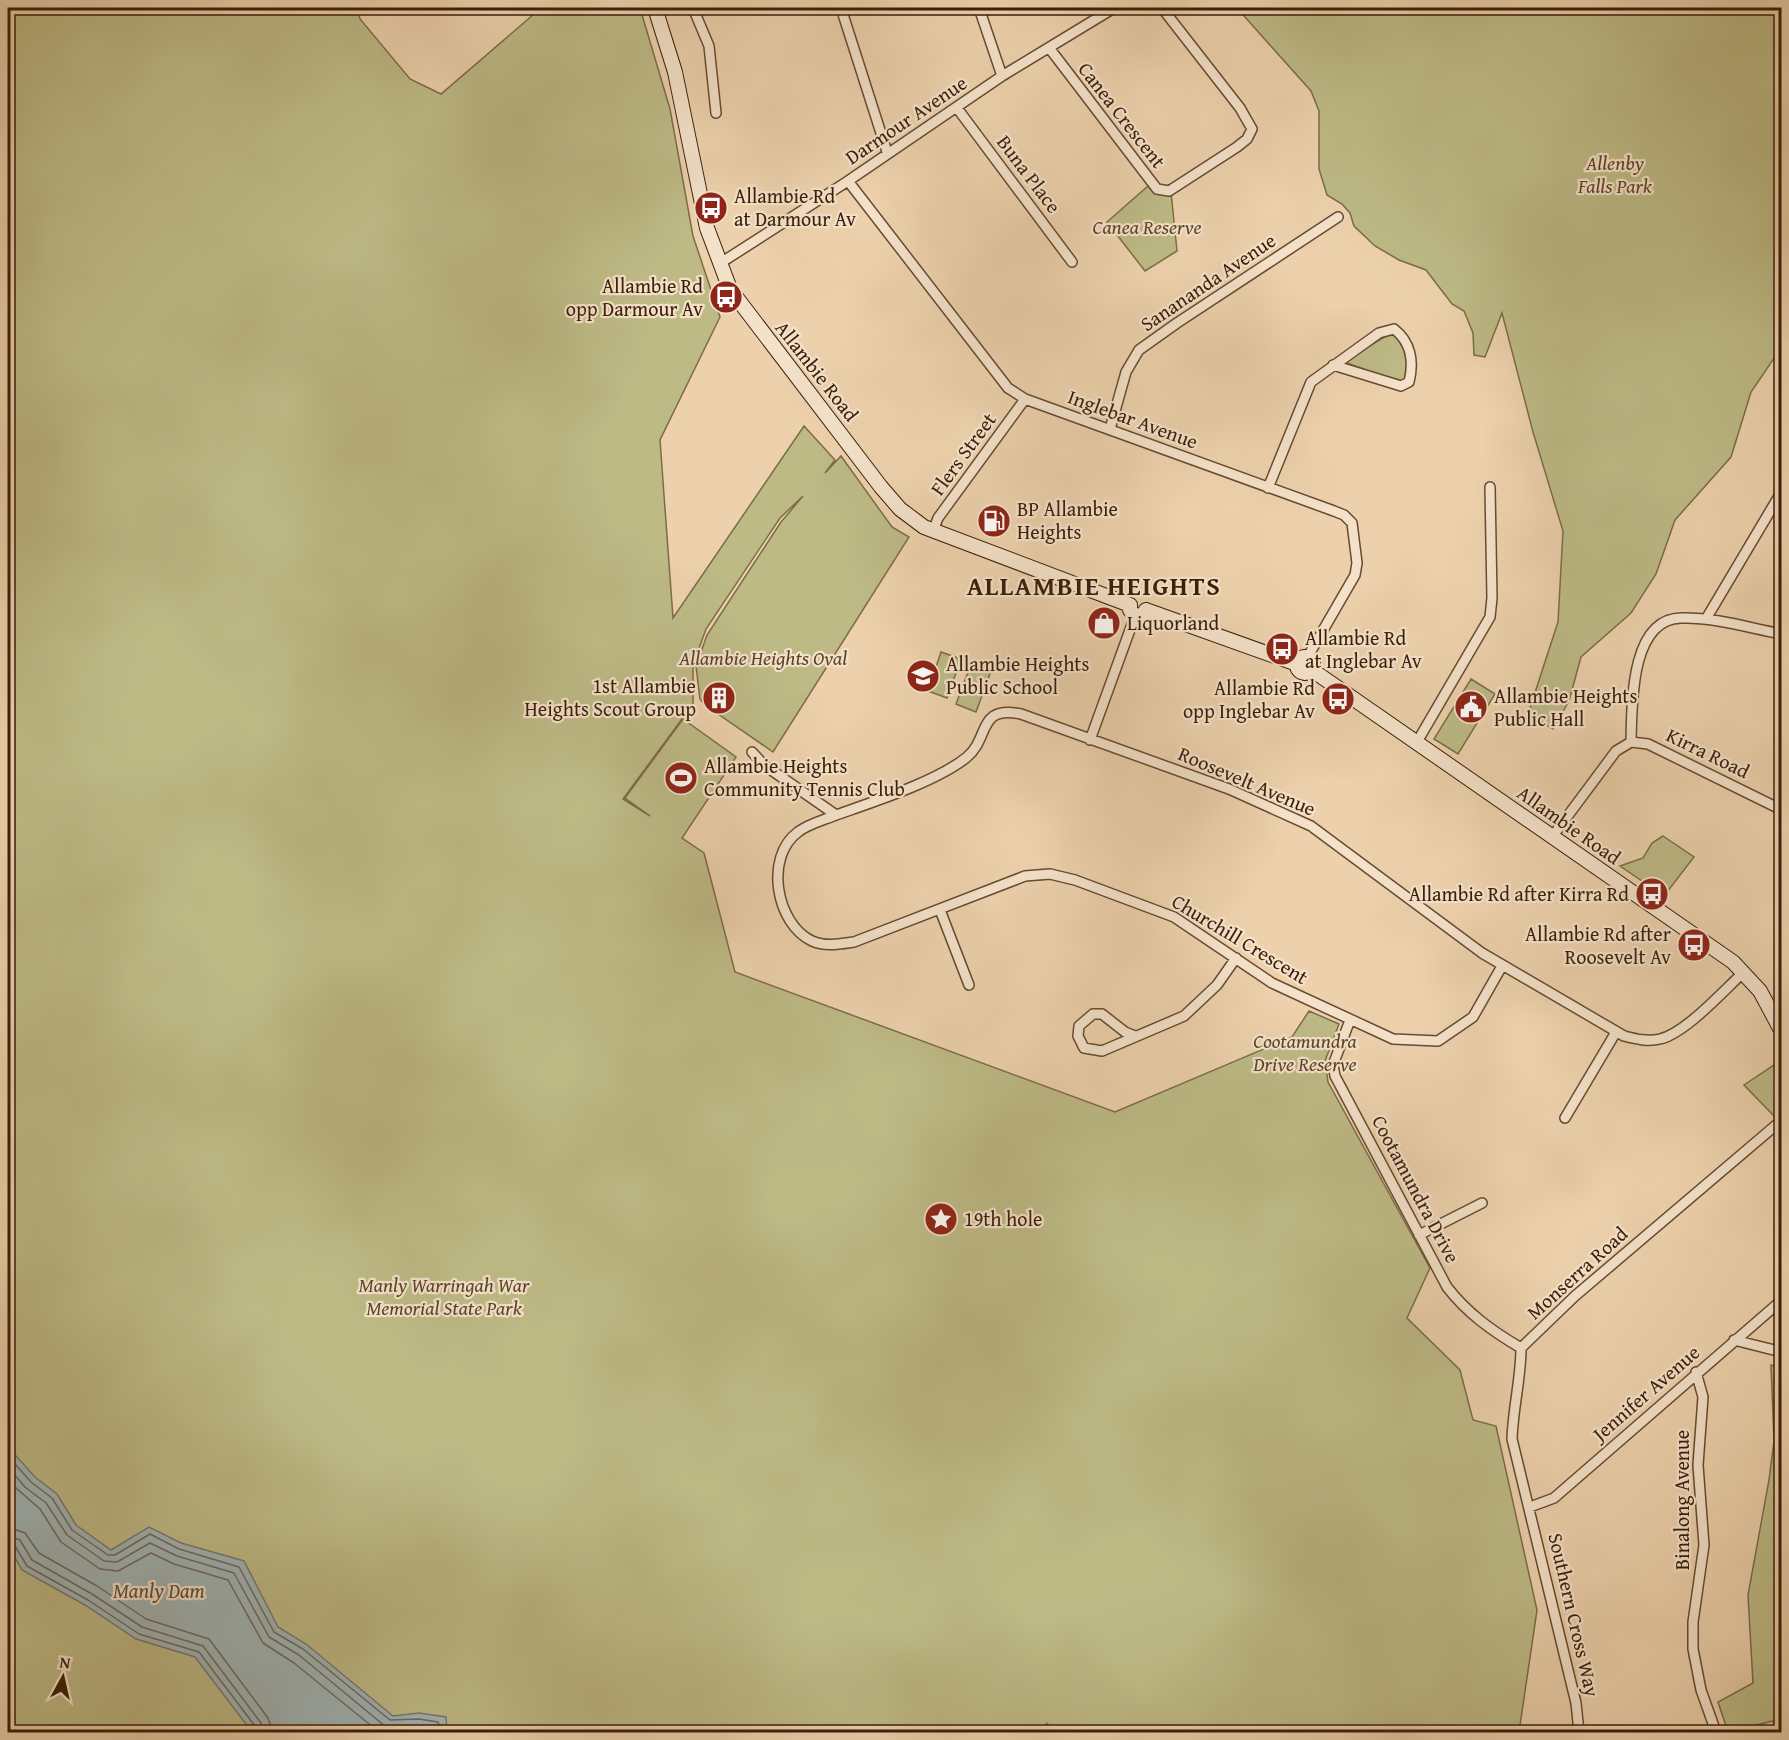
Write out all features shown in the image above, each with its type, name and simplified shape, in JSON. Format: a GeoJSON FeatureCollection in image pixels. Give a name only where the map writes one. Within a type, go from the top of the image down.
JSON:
{"type":"FeatureCollection","features":[{"type":"Feature","properties":{"kind":"main road","name":"Allambie Road"},"geometry":{"type":"LineString","coordinates":[[655,8],[675,72],[707,228],[719,264],[742,307],[905,514],[933,531],[1137,610],[1305,664],[1744,972],[1767,1002],[1782,1032]]}},
{"type":"Feature","properties":{"kind":"street"},"geometry":{"type":"LineString","coordinates":[[693,8],[709,46],[716,113]]}},
{"type":"Feature","properties":{"kind":"street"},"geometry":{"type":"LineString","coordinates":[[841,8],[887,152]]}},
{"type":"Feature","properties":{"kind":"street"},"geometry":{"type":"LineString","coordinates":[[979,8],[1002,76]]}},
{"type":"Feature","properties":{"kind":"street","name":"Darmour Avenue"},"geometry":{"type":"LineString","coordinates":[[719,264],[848,181],[887,152],[957,108],[1002,76],[1050,49],[1114,8]]}},
{"type":"Feature","properties":{"kind":"street","name":"Canea Crescent"},"geometry":{"type":"LineString","coordinates":[[1050,49],[1157,189],[1169,191],[1238,147],[1247,139],[1252,129],[1240,108],[1162,8]]}},
{"type":"Feature","properties":{"kind":"street","name":"Buna Place"},"geometry":{"type":"LineString","coordinates":[[957,108],[1072,262]]}},
{"type":"Feature","properties":{"kind":"street","name":"Inglebar Avenue"},"geometry":{"type":"LineString","coordinates":[[848,181],[1008,388],[1025,399],[1344,515],[1352,523],[1356,540],[1355,575],[1305,664]]}},
{"type":"Feature","properties":{"kind":"street","name":"Sanananda Avenue"},"geometry":{"type":"LineString","coordinates":[[1110,429],[1126,372],[1139,350],[1338,217]]}},
{"type":"Feature","properties":{"kind":"street"},"geometry":{"type":"LineString","coordinates":[[1268,488],[1306,390],[1318,375],[1379,333],[1394,329],[1408,345],[1412,373],[1409,382],[1401,386],[1333,365]]}},
{"type":"Feature","properties":{"kind":"street","name":"Flers Street"},"geometry":{"type":"LineString","coordinates":[[933,531],[938,518],[1025,399]]}},
{"type":"Feature","properties":{"kind":"street"},"geometry":{"type":"LineString","coordinates":[[1417,742],[1490,617],[1492,598],[1490,487]]}},
{"type":"Feature","properties":{"kind":"street"},"geometry":{"type":"LineString","coordinates":[[1706,619],[1782,491]]}},
{"type":"Feature","properties":{"kind":"street"},"geometry":{"type":"LineString","coordinates":[[1090,740],[1137,610]]}},
{"type":"Feature","properties":{"kind":"street"},"geometry":{"type":"LineString","coordinates":[[1552,837],[1616,751],[1631,742],[1635,678],[1647,635],[1661,623],[1679,617],[1706,619],[1782,634]]}},
{"type":"Feature","properties":{"kind":"street","name":"Roosevelt Avenue"},"geometry":{"type":"LineString","coordinates":[[836,815],[906,788],[955,765],[977,746],[981,733],[993,717],[1005,711],[1229,789],[1311,826],[1502,966],[1616,1032],[1644,1040],[1666,1037],[1680,1029],[1744,972]]}},
{"type":"Feature","properties":{"kind":"street","name":"Kirra Road"},"geometry":{"type":"LineString","coordinates":[[1631,742],[1648,744],[1782,810]]}},
{"type":"Feature","properties":{"kind":"street"},"geometry":{"type":"LineString","coordinates":[[752,752],[764,765],[836,815]]}},
{"type":"Feature","properties":{"kind":"street","name":"Churchill Crescent"},"geometry":{"type":"LineString","coordinates":[[836,815],[799,831],[784,851],[777,885],[789,919],[813,941],[833,945],[854,942],[1025,876],[1050,874],[1075,880],[1174,917],[1272,983],[1393,1039],[1438,1041],[1473,1017],[1502,966]]}},
{"type":"Feature","properties":{"kind":"street"},"geometry":{"type":"LineString","coordinates":[[940,910],[969,985]]}},
{"type":"Feature","properties":{"kind":"street"},"geometry":{"type":"LineString","coordinates":[[1136,1036],[1125,1032],[1102,1014],[1093,1014],[1079,1026],[1078,1036],[1084,1048],[1102,1051],[1176,1020],[1198,1006],[1217,985],[1236,958]]}},
{"type":"Feature","properties":{"kind":"street","name":"Cootamundra Drive"},"geometry":{"type":"LineString","coordinates":[[1350,1020],[1333,1065],[1335,1076],[1419,1235],[1458,1301],[1496,1334],[1521,1348]]}},
{"type":"Feature","properties":{"kind":"street"},"geometry":{"type":"LineString","coordinates":[[1565,1118],[1616,1032]]}},
{"type":"Feature","properties":{"kind":"street","name":"Monserra Road"},"geometry":{"type":"LineString","coordinates":[[1530,1507],[1512,1439],[1513,1408],[1521,1370],[1521,1348],[1575,1296],[1782,1120]]}},
{"type":"Feature","properties":{"kind":"street"},"geometry":{"type":"LineString","coordinates":[[1419,1235],[1482,1203]]}},
{"type":"Feature","properties":{"kind":"street","name":"Jennifer Avenue"},"geometry":{"type":"LineString","coordinates":[[1530,1507],[1554,1498],[1696,1372],[1782,1300]]}},
{"type":"Feature","properties":{"kind":"street"},"geometry":{"type":"LineString","coordinates":[[1734,1340],[1782,1352]]}},
{"type":"Feature","properties":{"kind":"street","name":"Binalong Avenue"},"geometry":{"type":"LineString","coordinates":[[1696,1372],[1703,1397],[1698,1465],[1704,1545],[1693,1622],[1693,1649],[1701,1690],[1716,1732]]}},
{"type":"Feature","properties":{"kind":"street","name":"Southern Cross Way"},"geometry":{"type":"LineString","coordinates":[[1530,1507],[1576,1703],[1580,1732]]}},
{"type":"Feature","properties":{"kind":"green space","name":"Manly Warringah War Memorial State Park"},"geometry":{"type":"Polygon","coordinates":[[[8,8],[357,8],[360,19],[410,79],[441,94],[541,8],[640,8],[670,109],[693,236],[720,317],[660,440],[673,618],[804,426],[835,460],[825,473],[841,456],[892,527],[909,537],[773,752],[705,705],[700,699],[696,666],[707,635],[781,522],[803,496],[780,518],[706,629],[693,665],[693,704],[623,799],[650,816],[625,798],[683,719],[736,757],[682,838],[704,853],[735,972],[1115,1112],[1292,1037],[1309,1011],[1339,1024],[1325,1061],[1328,1082],[1430,1268],[1407,1318],[1460,1370],[1473,1420],[1496,1426],[1537,1610],[1519,1732],[8,1732],[8,8]]]}},
{"type":"Feature","properties":{"kind":"green space","name":"Allenby Falls Park"},"geometry":{"type":"Polygon","coordinates":[[[1237,8],[1781,8],[1781,348],[1751,392],[1731,457],[1675,520],[1656,574],[1631,613],[1581,657],[1569,701],[1553,729],[1528,714],[1558,622],[1563,531],[1533,432],[1502,313],[1485,357],[1474,355],[1473,333],[1464,311],[1452,304],[1426,270],[1399,260],[1375,246],[1354,226],[1350,213],[1342,204],[1327,195],[1319,169],[1319,111],[1311,91],[1237,8]]]}},
{"type":"Feature","properties":{"kind":"green space","name":"Canea Reserve"},"geometry":{"type":"Polygon","coordinates":[[[1148,186],[1154,191],[1171,192],[1177,251],[1145,271],[1107,222],[1148,186]]]}},
{"type":"Feature","properties":{"kind":"green space"},"geometry":{"type":"Polygon","coordinates":[[[1391,333],[1403,347],[1407,366],[1406,379],[1399,382],[1347,363],[1346,360],[1391,333]]]}},
{"type":"Feature","properties":{"kind":"green space"},"geometry":{"type":"Polygon","coordinates":[[[941,652],[961,659],[947,698],[928,691],[941,652]]]}},
{"type":"Feature","properties":{"kind":"green space"},"geometry":{"type":"Polygon","coordinates":[[[971,664],[991,671],[976,712],[956,704],[971,664]]]}},
{"type":"Feature","properties":{"kind":"green space","name":"Allambie Heights Public Hall"},"geometry":{"type":"Polygon","coordinates":[[[1471,679],[1495,694],[1458,754],[1434,739],[1471,679]]]}},
{"type":"Feature","properties":{"kind":"green space"},"geometry":{"type":"Polygon","coordinates":[[[1663,836],[1694,857],[1664,896],[1620,866],[1643,858],[1652,843],[1663,836]]]}},
{"type":"Feature","properties":{"kind":"green space"},"geometry":{"type":"Polygon","coordinates":[[[1780,1061],[1781,1112],[1775,1117],[1744,1085],[1780,1061]]]}},
{"type":"Feature","properties":{"kind":"green space"},"geometry":{"type":"Polygon","coordinates":[[[1771,1365],[1782,1368],[1781,1732],[1775,1732],[1773,1721],[1728,1732],[1718,1702],[1753,1683],[1748,1595],[1774,1441],[1771,1365]]]}},
{"type":"Feature","properties":{"kind":"water","name":"Manly Dam"},"geometry":{"type":"Polygon","coordinates":[[[8,1447],[35,1477],[57,1494],[76,1525],[111,1550],[149,1527],[181,1543],[244,1561],[278,1627],[306,1644],[393,1716],[419,1713],[446,1717],[447,1732],[252,1732],[195,1657],[136,1639],[85,1605],[22,1570],[8,1545],[8,1447]]]}},
{"type":"Feature","properties":{"kind":"waterway"},"geometry":{"type":"LineString","coordinates":[[1047,1724],[1049,1732]]}},
{"type":"Feature","properties":{"kind":"place","name":"Allambie Rd at Darmour Av"},"geometry":{"type":"Point","coordinates":[711,208]}},
{"type":"Feature","properties":{"kind":"place","name":"Allambie Rd opp Darmour Av"},"geometry":{"type":"Point","coordinates":[726,297]}},
{"type":"Feature","properties":{"kind":"place","name":"BP Allambie Heights"},"geometry":{"type":"Point","coordinates":[994,521]}},
{"type":"Feature","properties":{"kind":"place","name":"Liquorland"},"geometry":{"type":"Point","coordinates":[1104,623]}},
{"type":"Feature","properties":{"kind":"place","name":"Allambie Rd at Inglebar Av"},"geometry":{"type":"Point","coordinates":[1282,649]}},
{"type":"Feature","properties":{"kind":"place","name":"Allambie Heights Public School"},"geometry":{"type":"Point","coordinates":[923,676]}},
{"type":"Feature","properties":{"kind":"place","name":"1st Allambie Heights Scout Group"},"geometry":{"type":"Point","coordinates":[719,698]}},
{"type":"Feature","properties":{"kind":"place","name":"Allambie Rd opp Inglebar Av"},"geometry":{"type":"Point","coordinates":[1338,699]}},
{"type":"Feature","properties":{"kind":"place","name":"Allambie Heights Public Hall"},"geometry":{"type":"Point","coordinates":[1471,707]}},
{"type":"Feature","properties":{"kind":"place","name":"Allambie Heights Community Tennis Club"},"geometry":{"type":"Point","coordinates":[681,778]}},
{"type":"Feature","properties":{"kind":"place","name":"Allambie Rd after Kirra Rd"},"geometry":{"type":"Point","coordinates":[1652,894]}},
{"type":"Feature","properties":{"kind":"place","name":"Allambie Rd after Roosevelt Av"},"geometry":{"type":"Point","coordinates":[1694,945]}},
{"type":"Feature","properties":{"kind":"place","name":"19th hole"},"geometry":{"type":"Point","coordinates":[941,1219]}},
{"type":"Feature","properties":{"kind":"district","name":"ALLAMBIE HEIGHTS"},"geometry":{"type":"Point","coordinates":[1094,586]}},
{"type":"Feature","properties":{"kind":"park label","name":"Allambie Heights Oval"},"geometry":{"type":"Point","coordinates":[763,658]}},
{"type":"Feature","properties":{"kind":"park label","name":"Cootamundra Drive Reserve"},"geometry":{"type":"Point","coordinates":[1305,1052]}}]}
